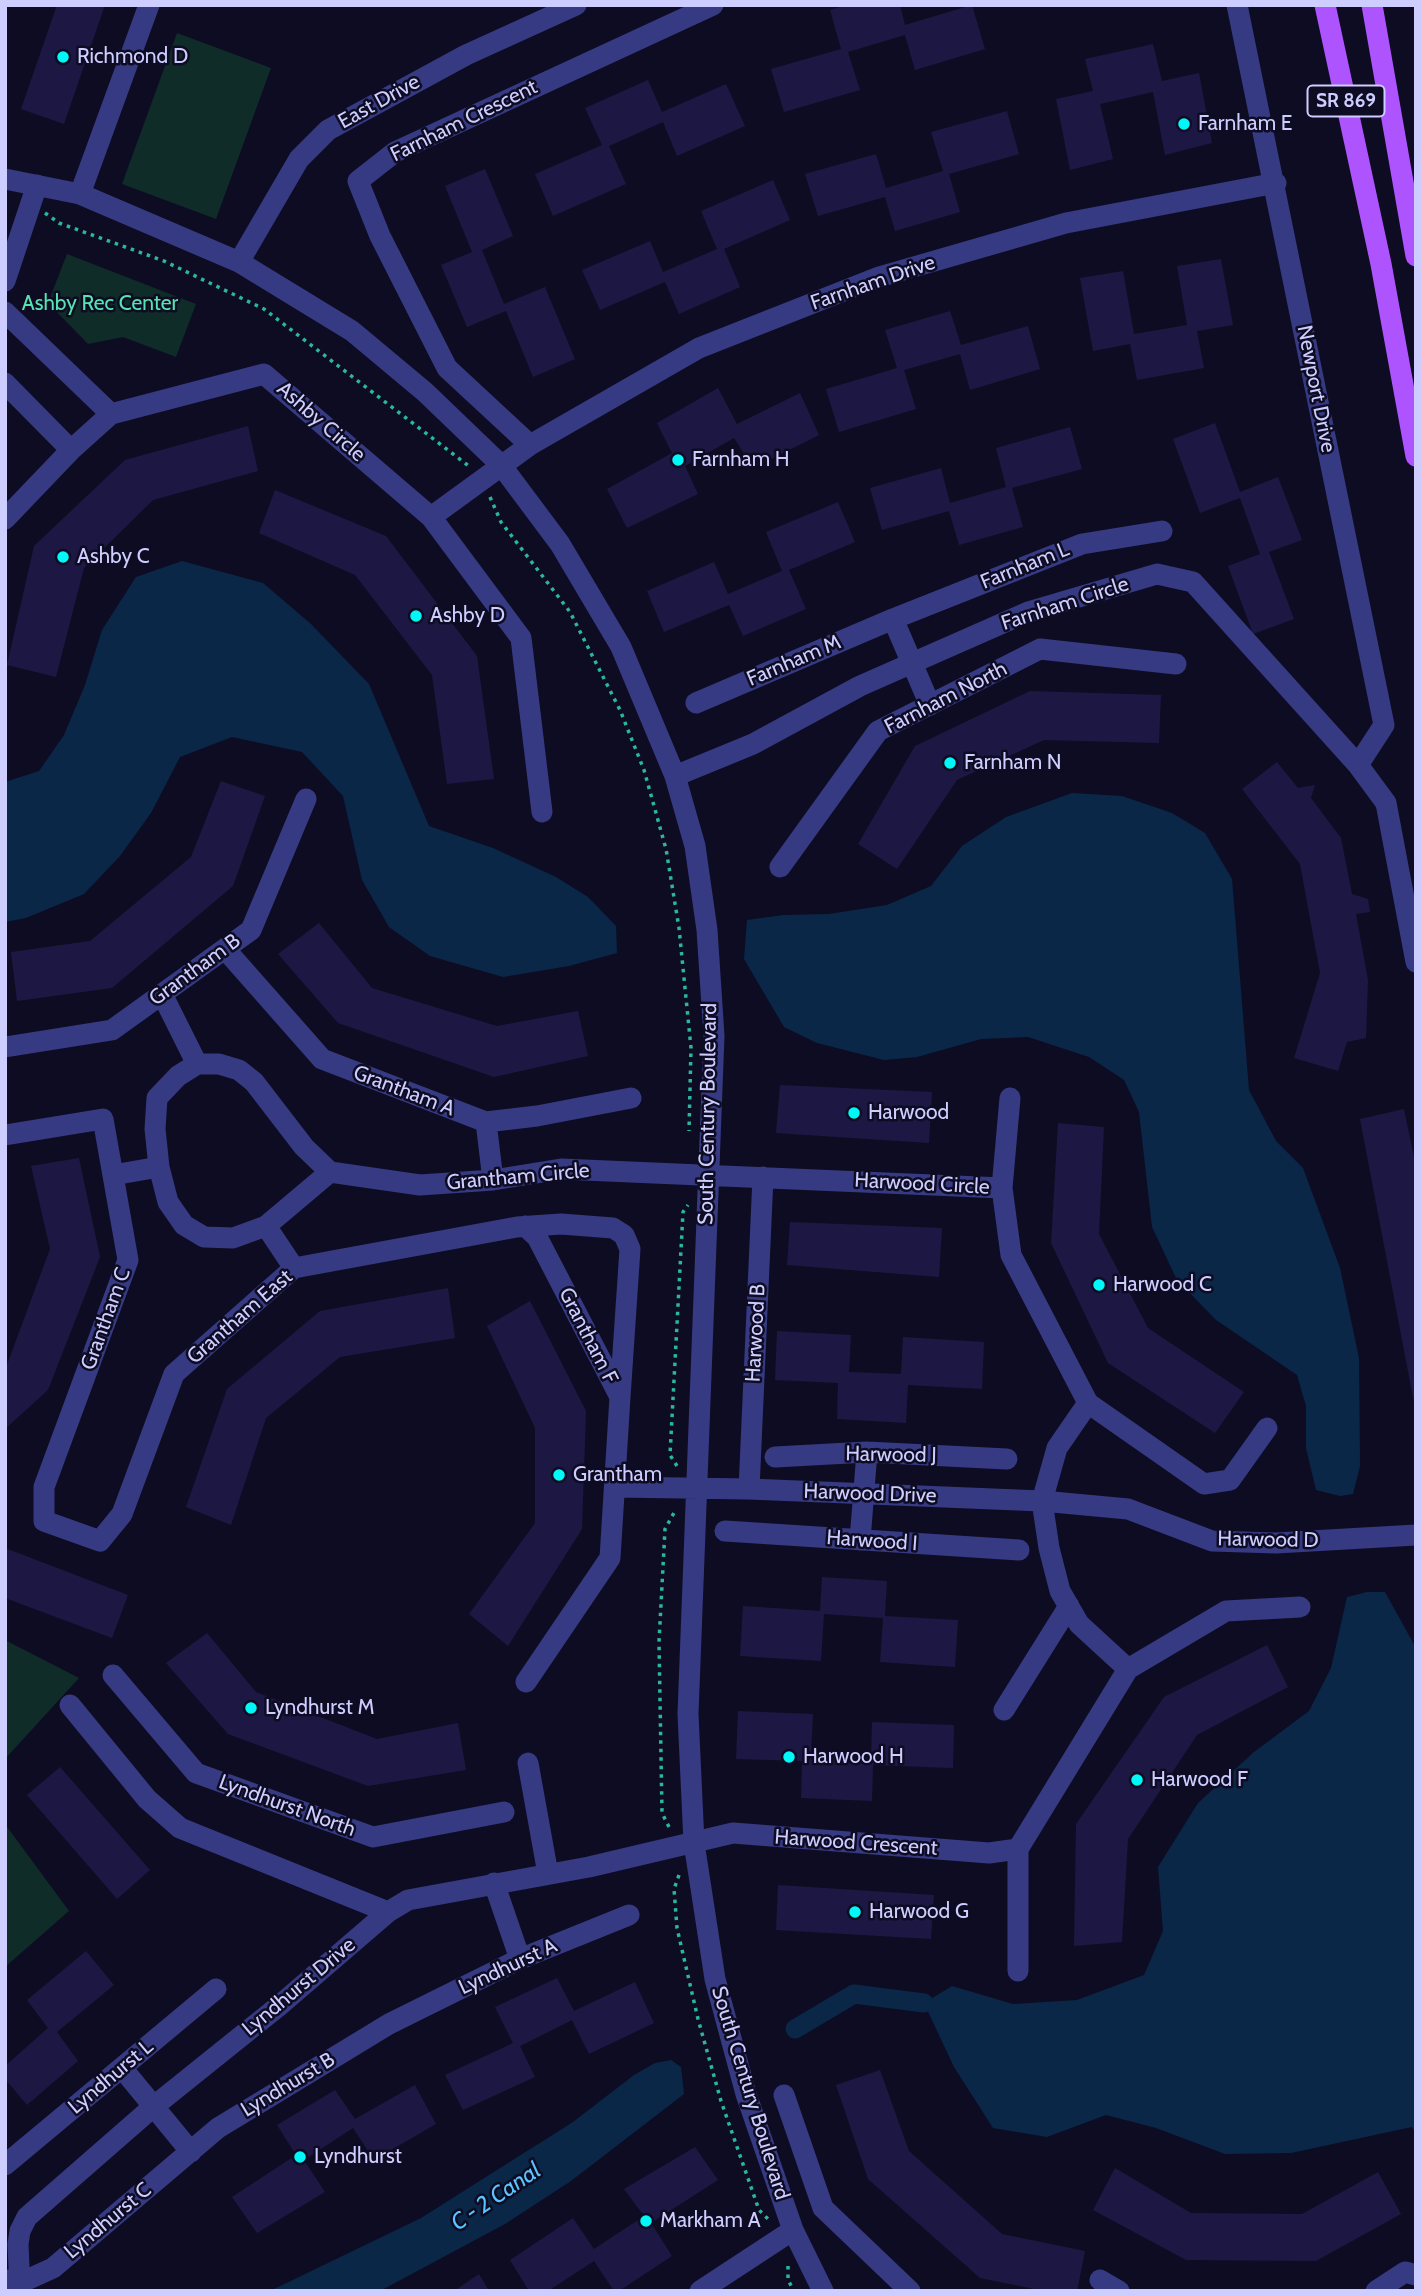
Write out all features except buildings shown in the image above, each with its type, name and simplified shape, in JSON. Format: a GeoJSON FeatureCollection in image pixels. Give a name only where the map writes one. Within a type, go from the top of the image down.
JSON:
{"type":"FeatureCollection","features":[{"type":"Feature","properties":{"kind":"main road","name":"SR 869"},"geometry":{"type":"LineString","coordinates":[[1325,5],[1394,331],[1416,456]]}},
{"type":"Feature","properties":{"kind":"main road","name":"SR 869"},"geometry":{"type":"LineString","coordinates":[[1372,5],[1416,256]]}},
{"type":"Feature","properties":{"kind":"main road"},"geometry":{"type":"LineString","coordinates":[[1394,331],[1416,392]]}},
{"type":"Feature","properties":{"kind":"street"},"geometry":{"type":"LineString","coordinates":[[80,194],[149,5]]}},
{"type":"Feature","properties":{"kind":"street","name":"East Drive"},"geometry":{"type":"LineString","coordinates":[[239,262],[278,190],[312,143],[328,130],[466,55],[576,5]]}},
{"type":"Feature","properties":{"kind":"street","name":"Farnham Crescent"},"geometry":{"type":"LineString","coordinates":[[530,446],[447,368],[380,236],[358,181],[395,152],[684,10],[713,5]]}},
{"type":"Feature","properties":{"kind":"street","name":"Newport Drive"},"geometry":{"type":"LineString","coordinates":[[1237,5],[1276,183],[1384,725],[1358,765]]}},
{"type":"Feature","properties":{"kind":"street","name":"South Century Boulevard"},"geometry":{"type":"LineString","coordinates":[[5,179],[80,194],[239,262],[352,331],[425,392],[501,466],[560,544],[621,647],[676,776],[695,846],[707,930],[714,1035],[688,1714],[694,1843],[715,1979],[784,2229],[823,2291]]}},
{"type":"Feature","properties":{"kind":"street","name":"Farnham Drive"},"geometry":{"type":"LineString","coordinates":[[501,466],[530,446],[699,348],[879,277],[1066,223],[1276,183]]}},
{"type":"Feature","properties":{"kind":"street"},"geometry":{"type":"LineString","coordinates":[[5,281],[37,185]]}},
{"type":"Feature","properties":{"kind":"street"},"geometry":{"type":"LineString","coordinates":[[5,312],[111,414]]}},
{"type":"Feature","properties":{"kind":"street","name":"Ashby Circle"},"geometry":{"type":"LineString","coordinates":[[71,450],[111,414],[264,374],[431,517]]}},
{"type":"Feature","properties":{"kind":"street"},"geometry":{"type":"LineString","coordinates":[[5,383],[71,450],[5,519]]}},
{"type":"Feature","properties":{"kind":"street"},"geometry":{"type":"LineString","coordinates":[[501,466],[431,517],[521,638],[541,812]]}},
{"type":"Feature","properties":{"kind":"street","name":"Farnham L"},"geometry":{"type":"LineString","coordinates":[[893,619],[1082,544],[1161,531]]}},
{"type":"Feature","properties":{"kind":"street","name":"Farnham Circle"},"geometry":{"type":"LineString","coordinates":[[676,776],[752,744],[860,686],[1028,612],[1157,574],[1193,582],[1358,765],[1386,803],[1416,961]]}},
{"type":"Feature","properties":{"kind":"street"},"geometry":{"type":"LineString","coordinates":[[893,619],[930,705]]}},
{"type":"Feature","properties":{"kind":"street","name":"Farnham M"},"geometry":{"type":"LineString","coordinates":[[696,703],[893,619]]}},
{"type":"Feature","properties":{"kind":"street","name":"Farnham North"},"geometry":{"type":"LineString","coordinates":[[780,867],[878,731],[1041,649],[1176,664]]}},
{"type":"Feature","properties":{"kind":"street","name":"Grantham B"},"geometry":{"type":"LineString","coordinates":[[5,1047],[112,1030],[251,930],[306,799]]}},
{"type":"Feature","properties":{"kind":"street","name":"Grantham A"},"geometry":{"type":"LineString","coordinates":[[225,949],[322,1059],[486,1122],[537,1116],[631,1098]]}},
{"type":"Feature","properties":{"kind":"street"},"geometry":{"type":"LineString","coordinates":[[162,994],[197,1064]]}},
{"type":"Feature","properties":{"kind":"street"},"geometry":{"type":"LineString","coordinates":[[197,1064],[229,1067],[254,1082],[304,1147],[330,1172],[266,1226],[233,1238],[204,1237],[184,1225],[168,1202],[159,1167],[155,1129],[157,1098],[178,1076],[197,1064]]}},
{"type":"Feature","properties":{"kind":"street"},"geometry":{"type":"LineString","coordinates":[[1002,1188],[1010,1098]]}},
{"type":"Feature","properties":{"kind":"street","name":"Grantham C"},"geometry":{"type":"LineString","coordinates":[[5,1135],[103,1119],[128,1260],[44,1488]]}},
{"type":"Feature","properties":{"kind":"street"},"geometry":{"type":"LineString","coordinates":[[486,1122],[493,1180]]}},
{"type":"Feature","properties":{"kind":"street"},"geometry":{"type":"LineString","coordinates":[[113,1175],[159,1167]]}},
{"type":"Feature","properties":{"kind":"street","name":"Grantham Circle"},"geometry":{"type":"LineString","coordinates":[[330,1172],[420,1185],[493,1180],[561,1169],[708,1175]]}},
{"type":"Feature","properties":{"kind":"street","name":"Harwood Circle"},"geometry":{"type":"LineString","coordinates":[[708,1175],[1002,1188],[1011,1255],[1088,1403]]}},
{"type":"Feature","properties":{"kind":"street","name":"Harwood B"},"geometry":{"type":"LineString","coordinates":[[749,1489],[763,1177]]}},
{"type":"Feature","properties":{"kind":"street"},"geometry":{"type":"LineString","coordinates":[[266,1226],[294,1268]]}},
{"type":"Feature","properties":{"kind":"street"},"geometry":{"type":"LineString","coordinates":[[532,1226],[613,1228],[627,1242],[630,1249],[620,1397]]}},
{"type":"Feature","properties":{"kind":"street","name":"Grantham East"},"geometry":{"type":"LineString","coordinates":[[44,1488],[44,1521],[100,1541],[122,1514],[174,1374],[294,1268],[532,1226]]}},
{"type":"Feature","properties":{"kind":"street","name":"Grantham F"},"geometry":{"type":"LineString","coordinates":[[526,1682],[610,1558],[620,1397],[532,1226]]}},
{"type":"Feature","properties":{"kind":"street"},"geometry":{"type":"LineString","coordinates":[[1128,1669],[1079,1624],[1060,1591],[1042,1501],[1057,1448],[1088,1403],[1204,1484],[1230,1480],[1267,1428]]}},
{"type":"Feature","properties":{"kind":"street"},"geometry":{"type":"LineString","coordinates":[[860,1540],[867,1452]]}},
{"type":"Feature","properties":{"kind":"street","name":"Harwood J"},"geometry":{"type":"LineString","coordinates":[[775,1457],[867,1452],[1007,1459]]}},
{"type":"Feature","properties":{"kind":"street","name":"Harwood Drive"},"geometry":{"type":"LineString","coordinates":[[615,1487],[749,1489],[1042,1501]]}},
{"type":"Feature","properties":{"kind":"street","name":"Harwood D"},"geometry":{"type":"LineString","coordinates":[[1042,1501],[1128,1509],[1212,1541],[1276,1543],[1416,1535]]}},
{"type":"Feature","properties":{"kind":"street","name":"Harwood I"},"geometry":{"type":"LineString","coordinates":[[725,1531],[1019,1550]]}},
{"type":"Feature","properties":{"kind":"street"},"geometry":{"type":"LineString","coordinates":[[1004,1710],[1069,1606]]}},
{"type":"Feature","properties":{"kind":"street"},"geometry":{"type":"LineString","coordinates":[[1018,1971],[1018,1849],[1128,1669],[1226,1611],[1300,1607]]}},
{"type":"Feature","properties":{"kind":"street","name":"Lyndhurst North"},"geometry":{"type":"LineString","coordinates":[[113,1675],[196,1773],[373,1837],[504,1812]]}},
{"type":"Feature","properties":{"kind":"street"},"geometry":{"type":"LineString","coordinates":[[70,1705],[147,1800],[180,1828],[388,1912]]}},
{"type":"Feature","properties":{"kind":"street"},"geometry":{"type":"LineString","coordinates":[[528,1763],[548,1874]]}},
{"type":"Feature","properties":{"kind":"street","name":"Harwood Crescent"},"geometry":{"type":"LineString","coordinates":[[694,1843],[733,1833],[989,1853],[1018,1849]]}},
{"type":"Feature","properties":{"kind":"street","name":"Lyndhurst Drive"},"geometry":{"type":"LineString","coordinates":[[15,2284],[20,2231],[27,2217],[153,2107],[280,2005],[388,1912],[408,1900],[694,1843]]}},
{"type":"Feature","properties":{"kind":"street"},"geometry":{"type":"LineString","coordinates":[[494,1883],[520,1959]]}},
{"type":"Feature","properties":{"kind":"street","name":"Lyndhurst A"},"geometry":{"type":"LineString","coordinates":[[389,2024],[520,1959],[629,1915]]}},
{"type":"Feature","properties":{"kind":"street","name":"Lyndhurst L"},"geometry":{"type":"LineString","coordinates":[[5,2165],[216,1989]]}},
{"type":"Feature","properties":{"kind":"street","name":"Lyndhurst B"},"geometry":{"type":"LineString","coordinates":[[191,2152],[218,2128],[389,2024]]}},
{"type":"Feature","properties":{"kind":"street"},"geometry":{"type":"LineString","coordinates":[[122,2068],[191,2152]]}},
{"type":"Feature","properties":{"kind":"street"},"geometry":{"type":"LineString","coordinates":[[784,2095],[823,2208],[910,2291]]}},
{"type":"Feature","properties":{"kind":"street","name":"Lyndhurst C"},"geometry":{"type":"LineString","coordinates":[[15,2284],[53,2268],[191,2152]]}},
{"type":"Feature","properties":{"kind":"street"},"geometry":{"type":"LineString","coordinates":[[700,2291],[784,2229]]}},
{"type":"Feature","properties":{"kind":"street"},"geometry":{"type":"LineString","coordinates":[[1376,2291],[1405,2272],[1413,2274]]}},
{"type":"Feature","properties":{"kind":"street"},"geometry":{"type":"LineString","coordinates":[[1100,2280],[1119,2291]]}},
{"type":"Feature","properties":{"kind":"path"},"geometry":{"type":"LineString","coordinates":[[51,215],[59,223],[164,261],[264,309],[427,437],[467,463]]}},
{"type":"Feature","properties":{"kind":"path"},"geometry":{"type":"LineString","coordinates":[[492,500],[501,522],[570,612],[620,710],[645,770],[666,849],[679,928],[691,1048],[690,1134]]}},
{"type":"Feature","properties":{"kind":"path"},"geometry":{"type":"LineString","coordinates":[[680,1471],[670,1455],[676,1318],[683,1212],[692,1199]]}},
{"type":"Feature","properties":{"kind":"path"},"geometry":{"type":"LineString","coordinates":[[673,1833],[662,1813],[659,1642],[664,1529],[678,1506]]}},
{"type":"Feature","properties":{"kind":"path"},"geometry":{"type":"LineString","coordinates":[[680,1871],[674,1889],[677,1928],[720,2101],[759,2210],[784,2229]]}},
{"type":"Feature","properties":{"kind":"path"},"geometry":{"type":"LineString","coordinates":[[788,2260],[788,2280],[794,2291]]}},
{"type":"Feature","properties":{"kind":"green space"},"geometry":{"type":"Polygon","coordinates":[[[177,33],[271,68],[216,219],[122,184],[177,33]]]}},
{"type":"Feature","properties":{"kind":"green space","name":"Ashby Rec Center"},"geometry":{"type":"Polygon","coordinates":[[[67,254],[196,304],[176,357],[123,337],[88,344],[48,303],[67,254]]]}},
{"type":"Feature","properties":{"kind":"green space"},"geometry":{"type":"Polygon","coordinates":[[[5,1640],[79,1678],[5,1759],[5,1640]]]}},
{"type":"Feature","properties":{"kind":"green space"},"geometry":{"type":"Polygon","coordinates":[[[5,1824],[69,1911],[5,1967],[5,1824]]]}},
{"type":"Feature","properties":{"kind":"water"},"geometry":{"type":"Polygon","coordinates":[[[182,561],[263,583],[311,624],[369,684],[429,826],[493,848],[556,877],[588,897],[616,926],[617,953],[569,966],[503,977],[430,956],[389,927],[362,880],[343,796],[302,752],[232,737],[180,757],[151,813],[120,856],[84,894],[26,918],[5,922],[5,782],[39,771],[64,735],[85,685],[102,630],[136,577],[182,561]]]}},
{"type":"Feature","properties":{"kind":"water"},"geometry":{"type":"Polygon","coordinates":[[[1072,793],[1122,796],[1172,813],[1205,833],[1232,879],[1249,1090],[1276,1141],[1303,1168],[1340,1268],[1359,1358],[1360,1466],[1353,1494],[1340,1496],[1316,1490],[1306,1448],[1306,1406],[1297,1375],[1216,1320],[1177,1280],[1152,1227],[1139,1112],[1124,1080],[1089,1057],[1028,1037],[981,1039],[917,1057],[884,1060],[817,1043],[784,1027],[744,959],[747,920],[783,915],[829,914],[887,905],[931,886],[962,846],[1006,817],[1072,793]]]}},
{"type":"Feature","properties":{"kind":"water"},"geometry":{"type":"Polygon","coordinates":[[[1367,1592],[1385,1592],[1416,1648],[1416,2134],[1412,2127],[1291,2153],[1225,2154],[1156,2128],[1106,2115],[1047,2137],[993,2128],[954,2067],[924,2003],[952,1986],[1013,2004],[1077,2000],[1144,1975],[1163,1931],[1158,1867],[1198,1803],[1254,1752],[1309,1711],[1331,1668],[1347,1597],[1367,1592]]]}},
{"type":"Feature","properties":{"kind":"water"},"geometry":{"type":"Polygon","coordinates":[[[671,2060],[681,2067],[684,2094],[571,2181],[505,2224],[380,2291],[270,2291],[421,2218],[573,2122],[634,2075],[655,2063],[671,2060]]]}},
{"type":"Feature","properties":{"kind":"waterway","name":"C - 2 Canal"},"geometry":{"type":"LineString","coordinates":[[795,2029],[854,1994],[924,2003]]}},
{"type":"Feature","properties":{"kind":"place","name":"Richmond D"},"geometry":{"type":"Point","coordinates":[63,57]}},
{"type":"Feature","properties":{"kind":"place","name":"Farnham E"},"geometry":{"type":"Point","coordinates":[1184,124]}},
{"type":"Feature","properties":{"kind":"place","name":"Farnham H"},"geometry":{"type":"Point","coordinates":[678,460]}},
{"type":"Feature","properties":{"kind":"place","name":"Ashby C"},"geometry":{"type":"Point","coordinates":[63,557]}},
{"type":"Feature","properties":{"kind":"place","name":"Ashby D"},"geometry":{"type":"Point","coordinates":[416,616]}},
{"type":"Feature","properties":{"kind":"place","name":"Farnham N"},"geometry":{"type":"Point","coordinates":[950,763]}},
{"type":"Feature","properties":{"kind":"place","name":"Harwood"},"geometry":{"type":"Point","coordinates":[854,1113]}},
{"type":"Feature","properties":{"kind":"place","name":"Harwood C"},"geometry":{"type":"Point","coordinates":[1099,1285]}},
{"type":"Feature","properties":{"kind":"place","name":"Grantham"},"geometry":{"type":"Point","coordinates":[559,1475]}},
{"type":"Feature","properties":{"kind":"place","name":"Lyndhurst M"},"geometry":{"type":"Point","coordinates":[251,1708]}},
{"type":"Feature","properties":{"kind":"place","name":"Harwood H"},"geometry":{"type":"Point","coordinates":[789,1757]}},
{"type":"Feature","properties":{"kind":"place","name":"Harwood F"},"geometry":{"type":"Point","coordinates":[1137,1780]}},
{"type":"Feature","properties":{"kind":"place","name":"Harwood G"},"geometry":{"type":"Point","coordinates":[855,1912]}},
{"type":"Feature","properties":{"kind":"place","name":"Lyndhurst"},"geometry":{"type":"Point","coordinates":[300,2157]}},
{"type":"Feature","properties":{"kind":"place","name":"Markham A"},"geometry":{"type":"Point","coordinates":[646,2221]}}]}
